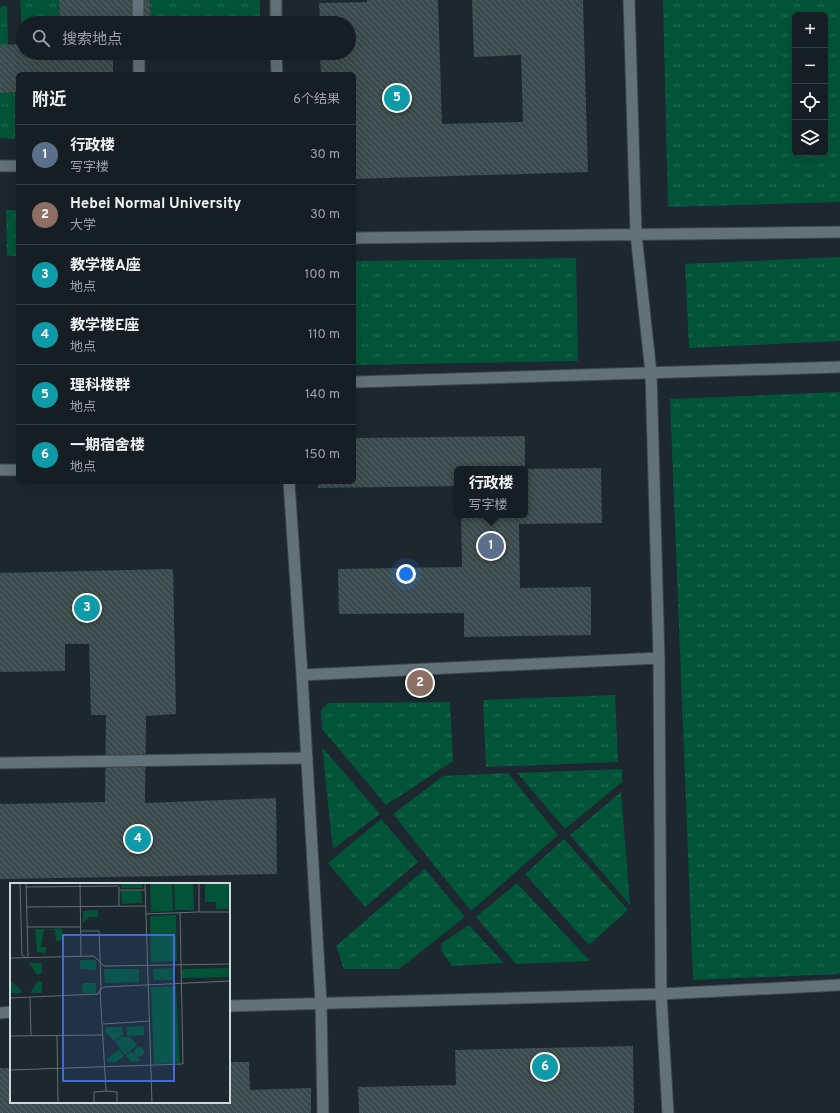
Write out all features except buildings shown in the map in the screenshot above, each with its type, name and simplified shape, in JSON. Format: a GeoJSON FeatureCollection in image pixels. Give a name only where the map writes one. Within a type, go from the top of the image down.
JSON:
{"type":"FeatureCollection","features":[{"type":"Feature","properties":{"kind":"street"},"geometry":{"type":"LineString","coordinates":[[138,0],[138,16]]}},
{"type":"Feature","properties":{"kind":"street"},"geometry":{"type":"LineString","coordinates":[[276,0],[276,16]]}},
{"type":"Feature","properties":{"kind":"street"},"geometry":{"type":"LineString","coordinates":[[630,0],[636,234],[651,373],[659,658],[660,994],[668,1113]]}},
{"type":"Feature","properties":{"kind":"street"},"geometry":{"type":"LineString","coordinates":[[139,60],[139,72]]}},
{"type":"Feature","properties":{"kind":"street"},"geometry":{"type":"LineString","coordinates":[[276,60],[277,72]]}},
{"type":"Feature","properties":{"kind":"street"},"geometry":{"type":"LineString","coordinates":[[0,166],[16,166]]}},
{"type":"Feature","properties":{"kind":"street"},"geometry":{"type":"LineString","coordinates":[[356,238],[840,232]]}},
{"type":"Feature","properties":{"kind":"street"},"geometry":{"type":"LineString","coordinates":[[356,382],[840,367]]}},
{"type":"Feature","properties":{"kind":"street"},"geometry":{"type":"LineString","coordinates":[[0,470],[16,470]]}},
{"type":"Feature","properties":{"kind":"street"},"geometry":{"type":"LineString","coordinates":[[289,484],[307,758],[320,1003],[323,1113]]}},
{"type":"Feature","properties":{"kind":"street"},"geometry":{"type":"LineString","coordinates":[[302,675],[659,658]]}},
{"type":"Feature","properties":{"kind":"street"},"geometry":{"type":"LineString","coordinates":[[0,764],[307,758]]}},
{"type":"Feature","properties":{"kind":"street"},"geometry":{"type":"LineString","coordinates":[[230,1006],[660,994],[840,985]]}},
{"type":"Feature","properties":{"kind":"street"},"geometry":{"type":"LineString","coordinates":[[0,1013],[10,1012]]}},
{"type":"Feature","properties":{"kind":"green space"},"geometry":{"type":"Polygon","coordinates":[[[20,0],[59,0],[60,16],[21,16],[20,0]]]}},
{"type":"Feature","properties":{"kind":"green space"},"geometry":{"type":"Polygon","coordinates":[[[150,0],[260,0],[260,16],[151,16],[150,0]]]}},
{"type":"Feature","properties":{"kind":"green space"},"geometry":{"type":"Polygon","coordinates":[[[663,0],[840,0],[840,202],[668,207],[663,0]]]}},
{"type":"Feature","properties":{"kind":"green space"},"geometry":{"type":"Polygon","coordinates":[[[7,6],[8,45],[0,45],[0,7],[7,6]]]}},
{"type":"Feature","properties":{"kind":"green space"},"geometry":{"type":"Polygon","coordinates":[[[15,92],[15,139],[0,138],[0,93],[15,92]]]}},
{"type":"Feature","properties":{"kind":"green space"},"geometry":{"type":"Polygon","coordinates":[[[6,210],[16,210],[16,256],[7,256],[6,210]]]}},
{"type":"Feature","properties":{"kind":"green space"},"geometry":{"type":"Polygon","coordinates":[[[840,257],[840,341],[689,348],[685,264],[840,257]]]}},
{"type":"Feature","properties":{"kind":"green space"},"geometry":{"type":"Polygon","coordinates":[[[576,258],[578,361],[356,365],[356,261],[576,258]]]}},
{"type":"Feature","properties":{"kind":"green space"},"geometry":{"type":"Polygon","coordinates":[[[840,392],[840,974],[693,980],[670,399],[840,392]]]}},
{"type":"Feature","properties":{"kind":"green space"},"geometry":{"type":"Polygon","coordinates":[[[615,695],[618,762],[486,767],[483,700],[615,695]]]}},
{"type":"Feature","properties":{"kind":"green space"},"geometry":{"type":"Polygon","coordinates":[[[450,702],[453,761],[386,805],[322,729],[321,710],[328,703],[450,702]]]}},
{"type":"Feature","properties":{"kind":"green space"},"geometry":{"type":"Polygon","coordinates":[[[322,747],[380,814],[333,849],[322,747]]]}},
{"type":"Feature","properties":{"kind":"green space"},"geometry":{"type":"Polygon","coordinates":[[[622,769],[622,782],[565,829],[517,773],[622,769]]]}},
{"type":"Feature","properties":{"kind":"green space"},"geometry":{"type":"Polygon","coordinates":[[[508,773],[558,835],[471,911],[393,814],[443,776],[508,773]]]}},
{"type":"Feature","properties":{"kind":"green space"},"geometry":{"type":"Polygon","coordinates":[[[621,792],[630,905],[570,835],[621,792]]]}},
{"type":"Feature","properties":{"kind":"green space"},"geometry":{"type":"Polygon","coordinates":[[[381,819],[418,862],[365,907],[328,863],[381,819]]]}},
{"type":"Feature","properties":{"kind":"green space"},"geometry":{"type":"Polygon","coordinates":[[[564,839],[628,910],[589,945],[525,874],[564,839]]]}},
{"type":"Feature","properties":{"kind":"green space"},"geometry":{"type":"Polygon","coordinates":[[[425,869],[465,917],[399,969],[344,969],[336,946],[425,869]]]}},
{"type":"Feature","properties":{"kind":"green space"},"geometry":{"type":"Polygon","coordinates":[[[517,883],[590,961],[516,964],[476,917],[517,883]]]}},
{"type":"Feature","properties":{"kind":"green space"},"geometry":{"type":"Polygon","coordinates":[[[469,925],[504,963],[452,966],[441,950],[442,943],[469,925]]]}},
{"type":"Feature","properties":{"kind":"place","name":"理科楼群"},"geometry":{"type":"Point","coordinates":[397,98]}},
{"type":"Feature","properties":{"kind":"place","name":"行政楼"},"geometry":{"type":"Point","coordinates":[491,546]}},
{"type":"Feature","properties":{"kind":"place","name":"教学楼A座"},"geometry":{"type":"Point","coordinates":[87,608]}},
{"type":"Feature","properties":{"kind":"place","name":"Hebei Normal University"},"geometry":{"type":"Point","coordinates":[420,683]}},
{"type":"Feature","properties":{"kind":"place","name":"教学楼E座"},"geometry":{"type":"Point","coordinates":[138,839]}},
{"type":"Feature","properties":{"kind":"place","name":"一期宿舍楼"},"geometry":{"type":"Point","coordinates":[545,1067]}}]}
